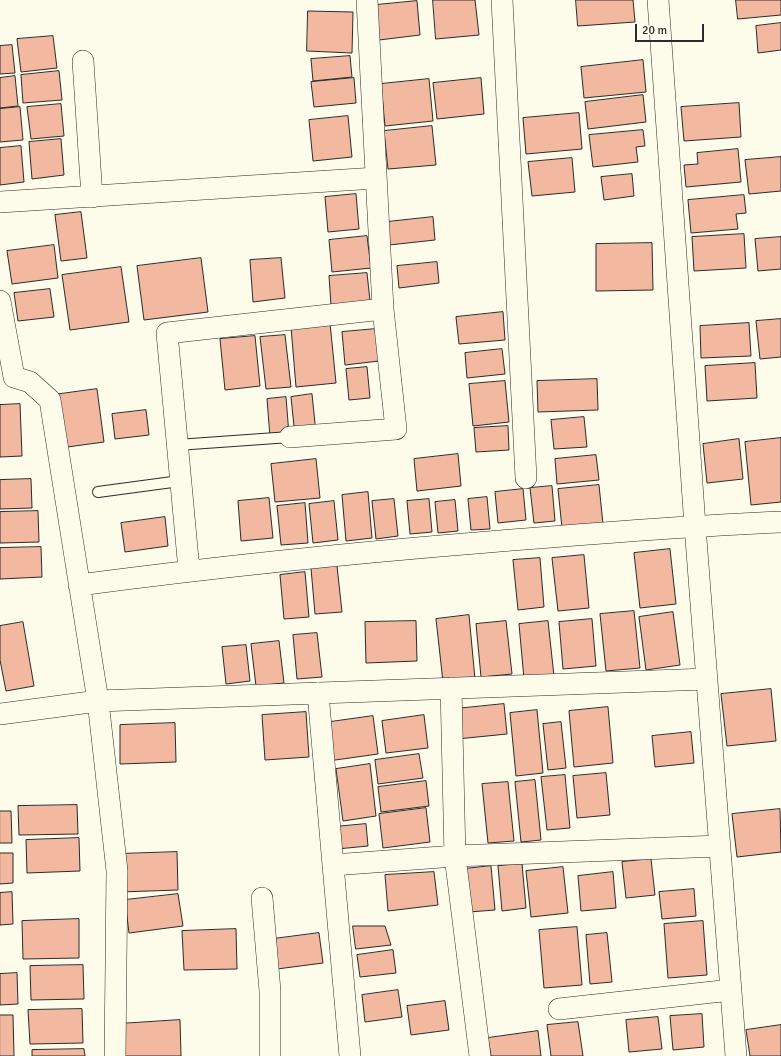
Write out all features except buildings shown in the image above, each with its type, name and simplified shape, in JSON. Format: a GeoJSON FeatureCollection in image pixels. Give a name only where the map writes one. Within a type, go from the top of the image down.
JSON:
{"type":"FeatureCollection","features":[{"type":"Feature","properties":{"kind":"street"},"geometry":{"type":"LineString","coordinates":[[290,437],[396,429],[384,308],[367,0]]}},
{"type":"Feature","properties":{"kind":"street"},"geometry":{"type":"LineString","coordinates":[[502,0],[526,478]]}},
{"type":"Feature","properties":{"kind":"street"},"geometry":{"type":"LineString","coordinates":[[658,0],[695,526],[736,1056]]}},
{"type":"Feature","properties":{"kind":"street"},"geometry":{"type":"LineString","coordinates":[[83,60],[92,197]]}},
{"type":"Feature","properties":{"kind":"street"},"geometry":{"type":"LineString","coordinates":[[0,202],[376,178]]}},
{"type":"Feature","properties":{"kind":"street"},"geometry":{"type":"LineString","coordinates":[[0,301],[7,378],[30,382],[50,400],[98,701],[117,871],[115,1056]]}},
{"type":"Feature","properties":{"kind":"street"},"geometry":{"type":"LineString","coordinates":[[189,570],[166,333],[384,308]]}},
{"type":"Feature","properties":{"kind":"street"},"geometry":{"type":"LineString","coordinates":[[79,585],[189,570],[412,548],[695,526],[781,522]]}},
{"type":"Feature","properties":{"kind":"street"},"geometry":{"type":"LineString","coordinates":[[0,714],[98,701],[707,679]]}},
{"type":"Feature","properties":{"kind":"street"},"geometry":{"type":"LineString","coordinates":[[451,688],[455,856],[480,1056]]}},
{"type":"Feature","properties":{"kind":"street"},"geometry":{"type":"LineString","coordinates":[[318,693],[350,1056]]}},
{"type":"Feature","properties":{"kind":"street"},"geometry":{"type":"LineString","coordinates":[[333,865],[455,856],[720,846]]}},
{"type":"Feature","properties":{"kind":"street"},"geometry":{"type":"LineString","coordinates":[[262,898],[270,991],[270,1056]]}},
{"type":"Feature","properties":{"kind":"street"},"geometry":{"type":"LineString","coordinates":[[559,1009],[731,990]]}},
{"type":"Feature","properties":{"kind":"lane"},"geometry":{"type":"LineString","coordinates":[[177,446],[290,437]]}},
{"type":"Feature","properties":{"kind":"lane"},"geometry":{"type":"LineString","coordinates":[[98,492],[180,481]]}}]}
